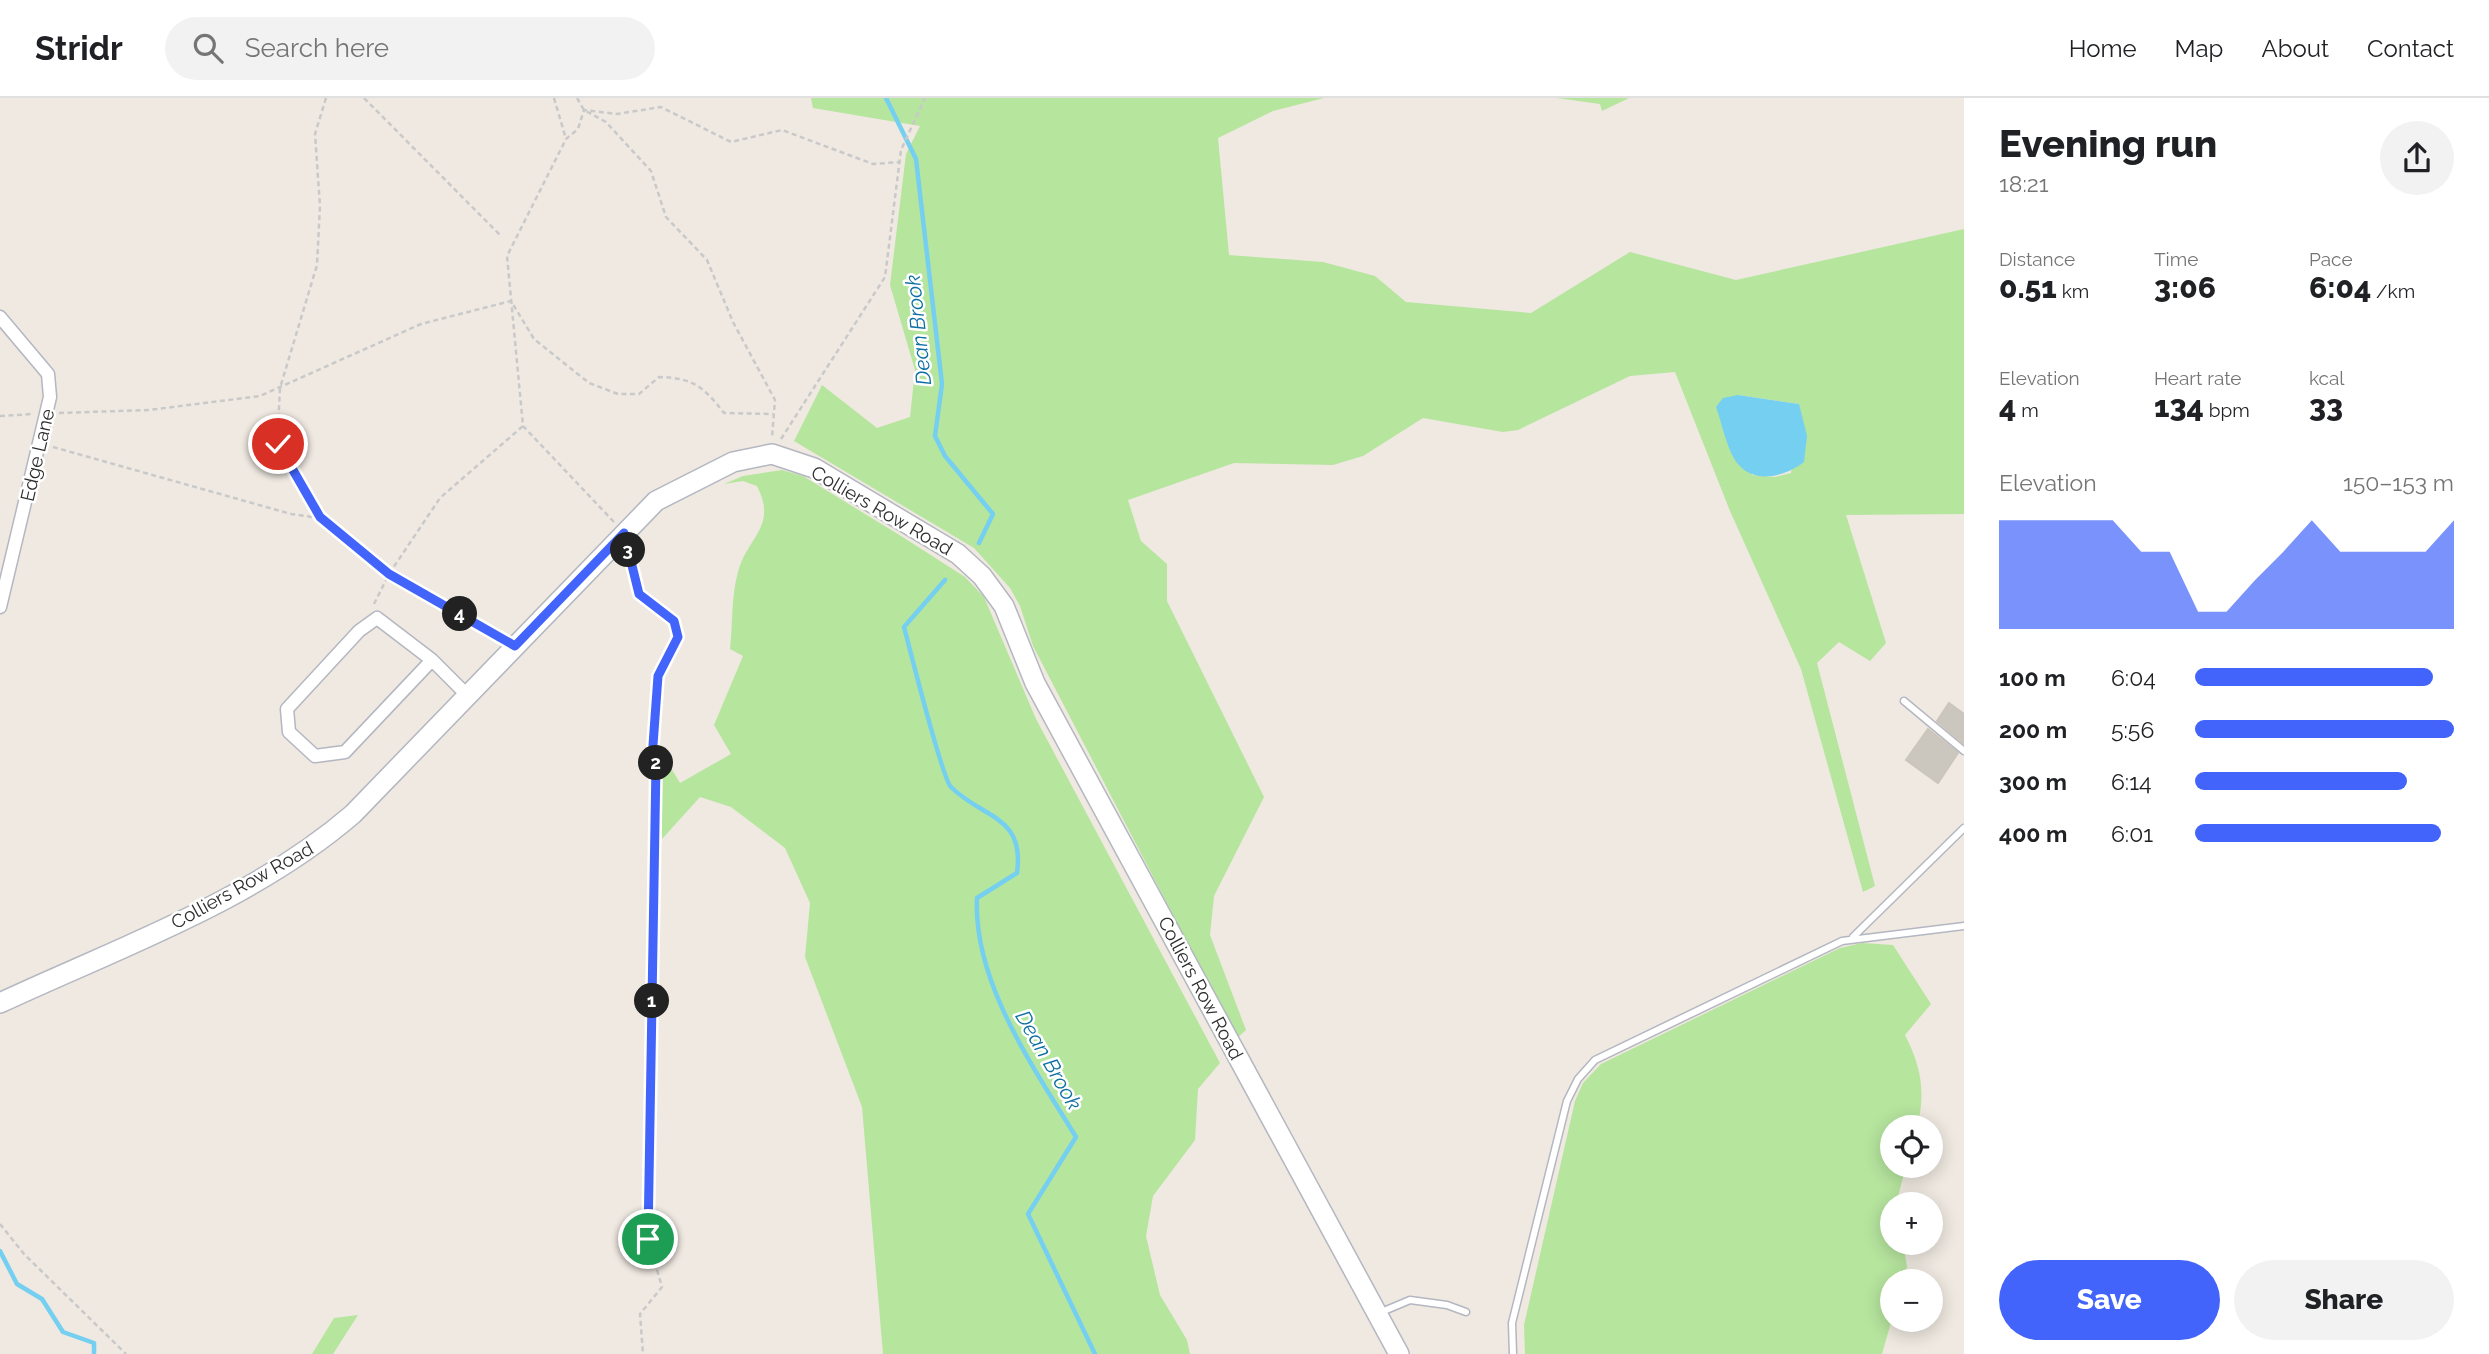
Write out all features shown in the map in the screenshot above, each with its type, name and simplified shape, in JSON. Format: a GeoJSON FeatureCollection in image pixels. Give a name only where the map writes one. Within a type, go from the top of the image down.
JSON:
{"type":"FeatureCollection","features":[{"type":"Feature","properties":{"kind":"street","name":"Edge Lane"},"geometry":{"type":"LineString","coordinates":[[0,317],[48,374],[50,397],[0,607]]}},
{"type":"Feature","properties":{"kind":"street","name":"Colliers Row Road"},"geometry":{"type":"LineString","coordinates":[[0,1003],[213,905],[317,845],[353,814],[656,501],[733,462],[772,454],[814,468],[958,554],[982,576],[997,596],[1042,695],[1399,1354]]}},
{"type":"Feature","properties":{"kind":"street"},"geometry":{"type":"LineString","coordinates":[[432,660],[345,752],[315,756],[289,732],[287,709],[359,631],[377,618],[432,660],[467,695]]}},
{"type":"Feature","properties":{"kind":"lane"},"geometry":{"type":"LineString","coordinates":[[1904,701],[1964,751]]}},
{"type":"Feature","properties":{"kind":"lane"},"geometry":{"type":"LineString","coordinates":[[1513,1354],[1511,1323],[1567,1101],[1578,1079],[1595,1060],[1852,938],[1964,828]]}},
{"type":"Feature","properties":{"kind":"lane"},"geometry":{"type":"LineString","coordinates":[[1852,938],[1964,926]]}},
{"type":"Feature","properties":{"kind":"lane"},"geometry":{"type":"LineString","coordinates":[[1377,1314],[1410,1300],[1447,1305],[1466,1312]]}},
{"type":"Feature","properties":{"kind":"path"},"geometry":{"type":"LineString","coordinates":[[326,98],[315,134],[320,206],[317,265],[280,388],[278,444],[320,517],[389,574],[515,646]]}},
{"type":"Feature","properties":{"kind":"path"},"geometry":{"type":"LineString","coordinates":[[364,98],[501,236]]}},
{"type":"Feature","properties":{"kind":"path"},"geometry":{"type":"LineString","coordinates":[[554,98],[566,139]]}},
{"type":"Feature","properties":{"kind":"path"},"geometry":{"type":"LineString","coordinates":[[577,98],[584,110],[606,122],[651,171],[666,217],[707,261],[733,322],[775,400],[772,454]]}},
{"type":"Feature","properties":{"kind":"path"},"geometry":{"type":"LineString","coordinates":[[772,454],[886,277],[901,150],[925,98]]}},
{"type":"Feature","properties":{"kind":"path"},"geometry":{"type":"LineString","coordinates":[[584,110],[617,114],[661,107],[732,142],[782,130],[873,164],[900,162]]}},
{"type":"Feature","properties":{"kind":"path"},"geometry":{"type":"LineString","coordinates":[[584,110],[578,129],[566,139],[507,256],[523,426],[624,533],[639,594],[674,621],[678,637],[658,676],[653,745],[656,764],[648,1239],[662,1287],[640,1314],[643,1354]]}},
{"type":"Feature","properties":{"kind":"path"},"geometry":{"type":"LineString","coordinates":[[0,416],[149,410],[260,396],[421,324],[511,301]]}},
{"type":"Feature","properties":{"kind":"path"},"geometry":{"type":"LineString","coordinates":[[511,301],[534,339],[589,383],[618,394],[639,394],[659,377],[684,378],[704,388],[724,413],[773,414]]}},
{"type":"Feature","properties":{"kind":"path"},"geometry":{"type":"LineString","coordinates":[[373,604],[389,574],[440,498],[523,426]]}},
{"type":"Feature","properties":{"kind":"path"},"geometry":{"type":"LineString","coordinates":[[40,443],[291,514],[320,517]]}},
{"type":"Feature","properties":{"kind":"path"},"geometry":{"type":"LineString","coordinates":[[0,1224],[24,1254],[126,1354]]}},
{"type":"Feature","properties":{"kind":"green space"},"geometry":{"type":"Polygon","coordinates":[[[811,98],[1324,98],[1273,111],[1218,138],[1229,255],[1323,262],[1375,276],[1406,302],[1531,313],[1630,252],[1736,280],[1964,229],[1964,514],[1846,515],[1886,643],[1870,661],[1839,642],[1817,663],[1875,886],[1863,892],[1801,669],[1730,511],[1675,372],[1630,376],[1518,430],[1503,432],[1423,418],[1363,456],[1333,465],[1234,463],[1128,500],[1141,541],[1167,564],[1167,601],[1264,797],[1214,896],[1210,935],[1246,1030],[1237,1038],[1033,646],[1020,606],[1010,588],[974,548],[794,441],[822,385],[877,428],[910,417],[915,370],[890,285],[906,154],[920,126],[813,108],[811,98]],[[1738,395],[1752,475],[1775,477],[1791,473],[1799,404],[1738,395]]]}},
{"type":"Feature","properties":{"kind":"green space"},"geometry":{"type":"Polygon","coordinates":[[[1557,98],[1629,98],[1602,111],[1600,104],[1557,98]]]}},
{"type":"Feature","properties":{"kind":"green space"},"geometry":{"type":"Polygon","coordinates":[[[782,470],[803,476],[901,536],[965,577],[984,597],[1036,719],[1220,1063],[1198,1089],[1195,1140],[1153,1196],[1146,1236],[1160,1295],[1187,1340],[1190,1354],[883,1354],[862,1107],[805,957],[810,903],[785,848],[731,807],[700,797],[662,839],[659,748],[680,783],[731,754],[714,725],[743,656],[730,649],[734,591],[742,560],[759,531],[764,512],[763,500],[757,486],[743,481],[724,484],[743,476],[782,470]]]}},
{"type":"Feature","properties":{"kind":"green space"},"geometry":{"type":"Polygon","coordinates":[[[1862,943],[1893,945],[1931,1004],[1905,1035],[1918,1069],[1920,1115],[1880,1115],[1880,1178],[1903,1178],[1899,1192],[1880,1192],[1880,1255],[1905,1255],[1907,1267],[1880,1269],[1880,1332],[1888,1332],[1882,1354],[1525,1354],[1524,1325],[1575,1101],[1583,1083],[1601,1064],[1840,948],[1862,943]]]}},
{"type":"Feature","properties":{"kind":"green space"},"geometry":{"type":"Polygon","coordinates":[[[358,1315],[333,1354],[312,1354],[334,1318],[358,1315]]]}},
{"type":"Feature","properties":{"kind":"water"},"geometry":{"type":"Polygon","coordinates":[[[1738,395],[1799,404],[1807,436],[1804,462],[1771,476],[1753,475],[1738,464],[1728,444],[1716,407],[1723,398],[1738,395]]]}},
{"type":"Feature","properties":{"kind":"building"},"geometry":{"type":"Polygon","coordinates":[[[1949,703],[1964,714],[1964,744],[1937,721],[1949,703]]]}},
{"type":"Feature","properties":{"kind":"building"},"geometry":{"type":"Polygon","coordinates":[[[1928,729],[1958,753],[1938,783],[1906,760],[1928,729]]]}},
{"type":"Feature","properties":{"kind":"waterway","name":"Dean Brook"},"geometry":{"type":"LineString","coordinates":[[886,98],[916,159],[942,384],[935,436],[945,456],[993,514],[979,543]]}},
{"type":"Feature","properties":{"kind":"waterway","name":"Dean Brook"},"geometry":{"type":"LineString","coordinates":[[945,580],[904,627],[934,739],[951,787],[963,798],[999,820],[1015,840],[1018,854],[1017,873],[977,898],[978,930],[995,992],[1009,1023],[1076,1137],[1028,1214],[1095,1354]]}},
{"type":"Feature","properties":{"kind":"waterway"},"geometry":{"type":"LineString","coordinates":[[0,1251],[17,1284],[42,1299],[63,1332],[94,1343],[94,1354]]}},
{"type":"Feature","properties":{"kind":"route"},"geometry":{"type":"LineString","coordinates":[[278,444],[297,482],[320,517],[389,574],[515,646],[624,533],[639,594],[674,621],[678,637],[658,676],[653,745],[656,764],[648,1239]]}}]}
